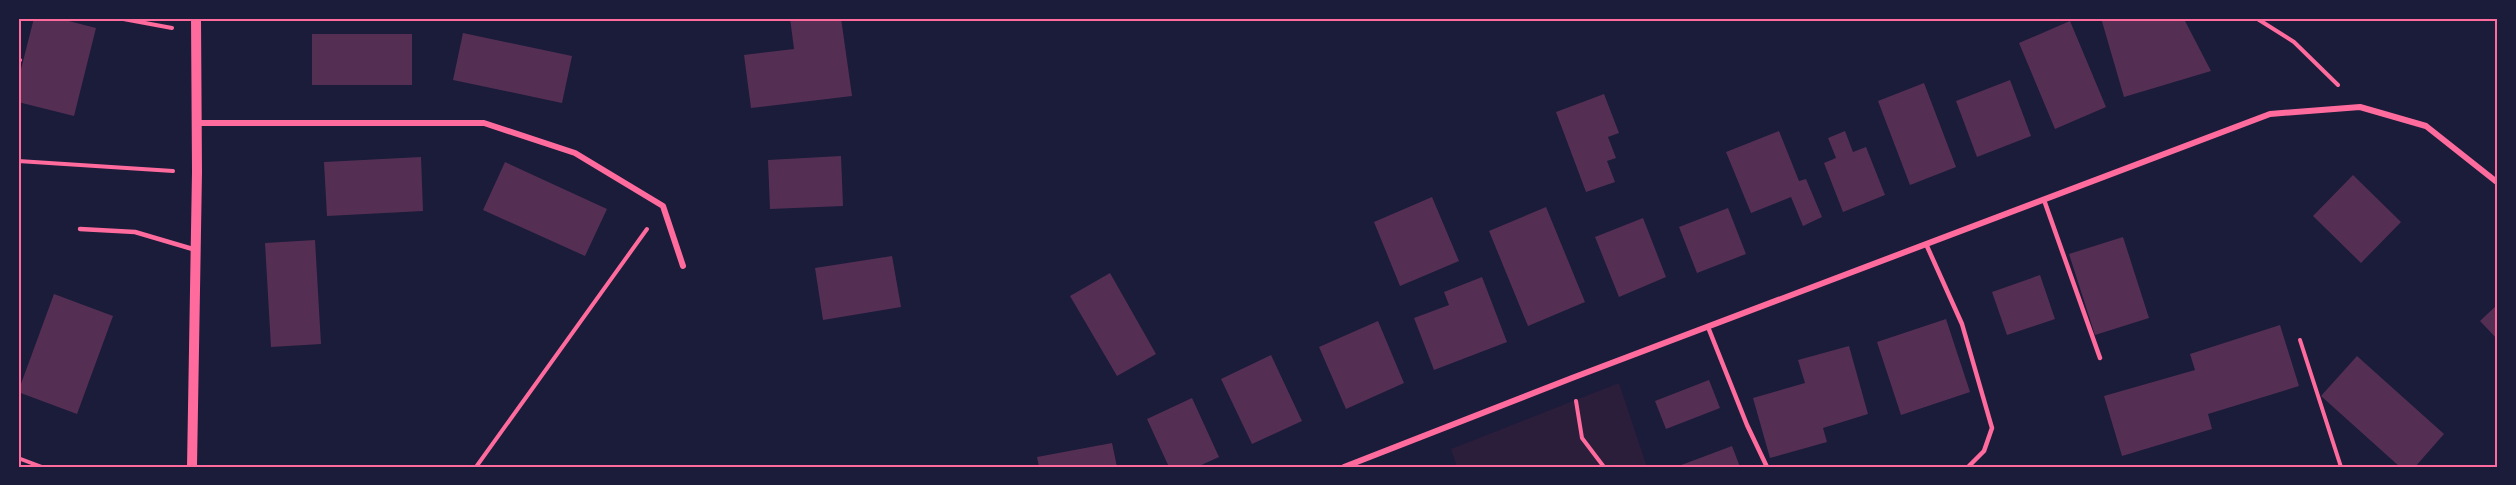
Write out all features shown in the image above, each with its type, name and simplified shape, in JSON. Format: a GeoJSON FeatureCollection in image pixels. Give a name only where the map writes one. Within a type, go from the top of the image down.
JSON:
{"type":"FeatureCollection","features":[{"type":"Feature","properties":{"kind":"street"},"geometry":{"type":"LineString","coordinates":[[192,467],[197,172],[196,18]]}},
{"type":"Feature","properties":{"kind":"street"},"geometry":{"type":"LineString","coordinates":[[1344,467],[1572,378],[2270,114],[2360,107],[2426,126],[2498,183]]}},
{"type":"Feature","properties":{"kind":"street"},"geometry":{"type":"LineString","coordinates":[[197,123],[484,123],[574,153],[663,206],[683,266]]}},
{"type":"Feature","properties":{"kind":"lane"},"geometry":{"type":"LineString","coordinates":[[2044,200],[2100,358]]}},
{"type":"Feature","properties":{"kind":"lane"},"geometry":{"type":"LineString","coordinates":[[80,229],[135,232],[196,250]]}},
{"type":"Feature","properties":{"kind":"lane"},"geometry":{"type":"LineString","coordinates":[[1926,244],[1962,324],[1992,428],[1984,451],[1968,467]]}},
{"type":"Feature","properties":{"kind":"lane"},"geometry":{"type":"LineString","coordinates":[[1708,327],[1747,425],[1767,467]]}},
{"type":"Feature","properties":{"kind":"path"},"geometry":{"type":"LineString","coordinates":[[118,18],[196,32]]}},
{"type":"Feature","properties":{"kind":"path"},"geometry":{"type":"LineString","coordinates":[[2256,18],[2294,42],[2360,107]]}},
{"type":"Feature","properties":{"kind":"path"},"geometry":{"type":"LineString","coordinates":[[18,161],[197,172]]}},
{"type":"Feature","properties":{"kind":"path"},"geometry":{"type":"LineString","coordinates":[[476,467],[663,206]]}},
{"type":"Feature","properties":{"kind":"path"},"geometry":{"type":"LineString","coordinates":[[2300,340],[2341,467]]}},
{"type":"Feature","properties":{"kind":"path"},"geometry":{"type":"LineString","coordinates":[[1572,378],[1582,438],[1604,467]]}},
{"type":"Feature","properties":{"kind":"path"},"geometry":{"type":"LineString","coordinates":[[18,458],[42,467]]}},
{"type":"Feature","properties":{"kind":"shaded area"},"geometry":{"type":"Polygon","coordinates":[[[1619,383],[1647,467],[1457,467],[1451,449],[1619,383]]]}},
{"type":"Feature","properties":{"kind":"building"},"geometry":{"type":"Polygon","coordinates":[[[34,18],[57,18],[96,28],[74,116],[18,102],[18,81],[34,18]]]}},
{"type":"Feature","properties":{"kind":"building"},"geometry":{"type":"Polygon","coordinates":[[[790,18],[841,18],[852,96],[751,108],[744,55],[794,49],[790,18]]]}},
{"type":"Feature","properties":{"kind":"building"},"geometry":{"type":"Polygon","coordinates":[[[2101,18],[2181,18],[2185,21],[2211,71],[2124,97],[2101,18]]]}},
{"type":"Feature","properties":{"kind":"building"},"geometry":{"type":"Polygon","coordinates":[[[2070,21],[2106,107],[2055,129],[2019,43],[2070,21]]]}},
{"type":"Feature","properties":{"kind":"building"},"geometry":{"type":"Polygon","coordinates":[[[463,33],[572,56],[562,103],[453,80],[463,33]]]}},
{"type":"Feature","properties":{"kind":"building"},"geometry":{"type":"Polygon","coordinates":[[[312,34],[412,34],[412,85],[312,85],[312,34]]]}},
{"type":"Feature","properties":{"kind":"building"},"geometry":{"type":"Polygon","coordinates":[[[2010,80],[2031,136],[1977,157],[1956,101],[2010,80]]]}},
{"type":"Feature","properties":{"kind":"building"},"geometry":{"type":"Polygon","coordinates":[[[1924,83],[1956,167],[1910,185],[1878,101],[1924,83]]]}},
{"type":"Feature","properties":{"kind":"building"},"geometry":{"type":"Polygon","coordinates":[[[1604,94],[1619,133],[1608,137],[1616,158],[1607,161],[1615,182],[1586,192],[1556,112],[1604,94]]]}},
{"type":"Feature","properties":{"kind":"building"},"geometry":{"type":"Polygon","coordinates":[[[1779,131],[1799,181],[1806,179],[1822,217],[1803,226],[1791,197],[1751,213],[1726,152],[1779,131]]]}},
{"type":"Feature","properties":{"kind":"building"},"geometry":{"type":"Polygon","coordinates":[[[1845,131],[1853,152],[1866,147],[1885,195],[1843,212],[1824,163],[1836,158],[1828,138],[1845,131]]]}},
{"type":"Feature","properties":{"kind":"building"},"geometry":{"type":"Polygon","coordinates":[[[841,156],[843,206],[770,209],[768,160],[841,156]]]}},
{"type":"Feature","properties":{"kind":"building"},"geometry":{"type":"Polygon","coordinates":[[[421,157],[423,211],[327,216],[324,162],[421,157]]]}},
{"type":"Feature","properties":{"kind":"building"},"geometry":{"type":"Polygon","coordinates":[[[505,162],[607,209],[585,256],[483,210],[505,162]]]}},
{"type":"Feature","properties":{"kind":"building"},"geometry":{"type":"Polygon","coordinates":[[[2353,175],[2401,222],[2361,263],[2313,216],[2353,175]]]}},
{"type":"Feature","properties":{"kind":"building"},"geometry":{"type":"Polygon","coordinates":[[[1432,197],[1459,261],[1400,286],[1374,222],[1432,197]]]}},
{"type":"Feature","properties":{"kind":"building"},"geometry":{"type":"Polygon","coordinates":[[[1546,207],[1585,302],[1528,326],[1489,231],[1546,207]]]}},
{"type":"Feature","properties":{"kind":"building"},"geometry":{"type":"Polygon","coordinates":[[[1728,208],[1746,254],[1697,273],[1679,227],[1728,208]]]}},
{"type":"Feature","properties":{"kind":"building"},"geometry":{"type":"Polygon","coordinates":[[[1643,218],[1666,277],[1619,297],[1595,237],[1643,218]]]}},
{"type":"Feature","properties":{"kind":"building"},"geometry":{"type":"Polygon","coordinates":[[[2123,237],[2149,318],[2095,335],[2069,254],[2123,237]]]}},
{"type":"Feature","properties":{"kind":"building"},"geometry":{"type":"Polygon","coordinates":[[[315,240],[321,344],[271,347],[265,243],[315,240]]]}},
{"type":"Feature","properties":{"kind":"building"},"geometry":{"type":"Polygon","coordinates":[[[892,256],[901,307],[823,320],[815,268],[892,256]]]}},
{"type":"Feature","properties":{"kind":"building"},"geometry":{"type":"Polygon","coordinates":[[[1110,273],[1156,354],[1117,376],[1070,296],[1110,273]]]}},
{"type":"Feature","properties":{"kind":"building"},"geometry":{"type":"Polygon","coordinates":[[[2040,275],[2055,319],[2007,335],[1992,292],[2040,275]]]}},
{"type":"Feature","properties":{"kind":"building"},"geometry":{"type":"Polygon","coordinates":[[[1482,277],[1507,342],[1434,370],[1414,318],[1449,305],[1444,292],[1482,277]]]}},
{"type":"Feature","properties":{"kind":"building"},"geometry":{"type":"Polygon","coordinates":[[[54,294],[113,316],[77,414],[18,392],[54,294]]]}},
{"type":"Feature","properties":{"kind":"building"},"geometry":{"type":"Polygon","coordinates":[[[2498,304],[2498,340],[2480,321],[2498,304]]]}},
{"type":"Feature","properties":{"kind":"building"},"geometry":{"type":"Polygon","coordinates":[[[1946,319],[1970,392],[1901,415],[1877,342],[1946,319]]]}},
{"type":"Feature","properties":{"kind":"building"},"geometry":{"type":"Polygon","coordinates":[[[1378,321],[1404,383],[1346,409],[1319,347],[1378,321]]]}},
{"type":"Feature","properties":{"kind":"building"},"geometry":{"type":"Polygon","coordinates":[[[2280,325],[2299,386],[2208,414],[2212,429],[2122,456],[2104,396],[2195,370],[2190,354],[2280,325]]]}},
{"type":"Feature","properties":{"kind":"building"},"geometry":{"type":"Polygon","coordinates":[[[1849,346],[1868,414],[1823,428],[1827,442],[1770,458],[1753,398],[1805,383],[1798,360],[1849,346]]]}},
{"type":"Feature","properties":{"kind":"building"},"geometry":{"type":"Polygon","coordinates":[[[1271,355],[1302,421],[1252,444],[1221,379],[1271,355]]]}},
{"type":"Feature","properties":{"kind":"building"},"geometry":{"type":"Polygon","coordinates":[[[2357,356],[2444,434],[2415,467],[2400,467],[2321,396],[2357,356]]]}},
{"type":"Feature","properties":{"kind":"building"},"geometry":{"type":"Polygon","coordinates":[[[1709,380],[1720,408],[1666,429],[1655,401],[1709,380]]]}},
{"type":"Feature","properties":{"kind":"building"},"geometry":{"type":"Polygon","coordinates":[[[1192,398],[1219,457],[1197,467],[1169,467],[1147,419],[1192,398]]]}},
{"type":"Feature","properties":{"kind":"building"},"geometry":{"type":"Polygon","coordinates":[[[1112,443],[1117,467],[1039,467],[1037,457],[1112,443]]]}},
{"type":"Feature","properties":{"kind":"building"},"geometry":{"type":"Polygon","coordinates":[[[1732,446],[1740,467],[1676,467],[1732,446]]]}}]}
